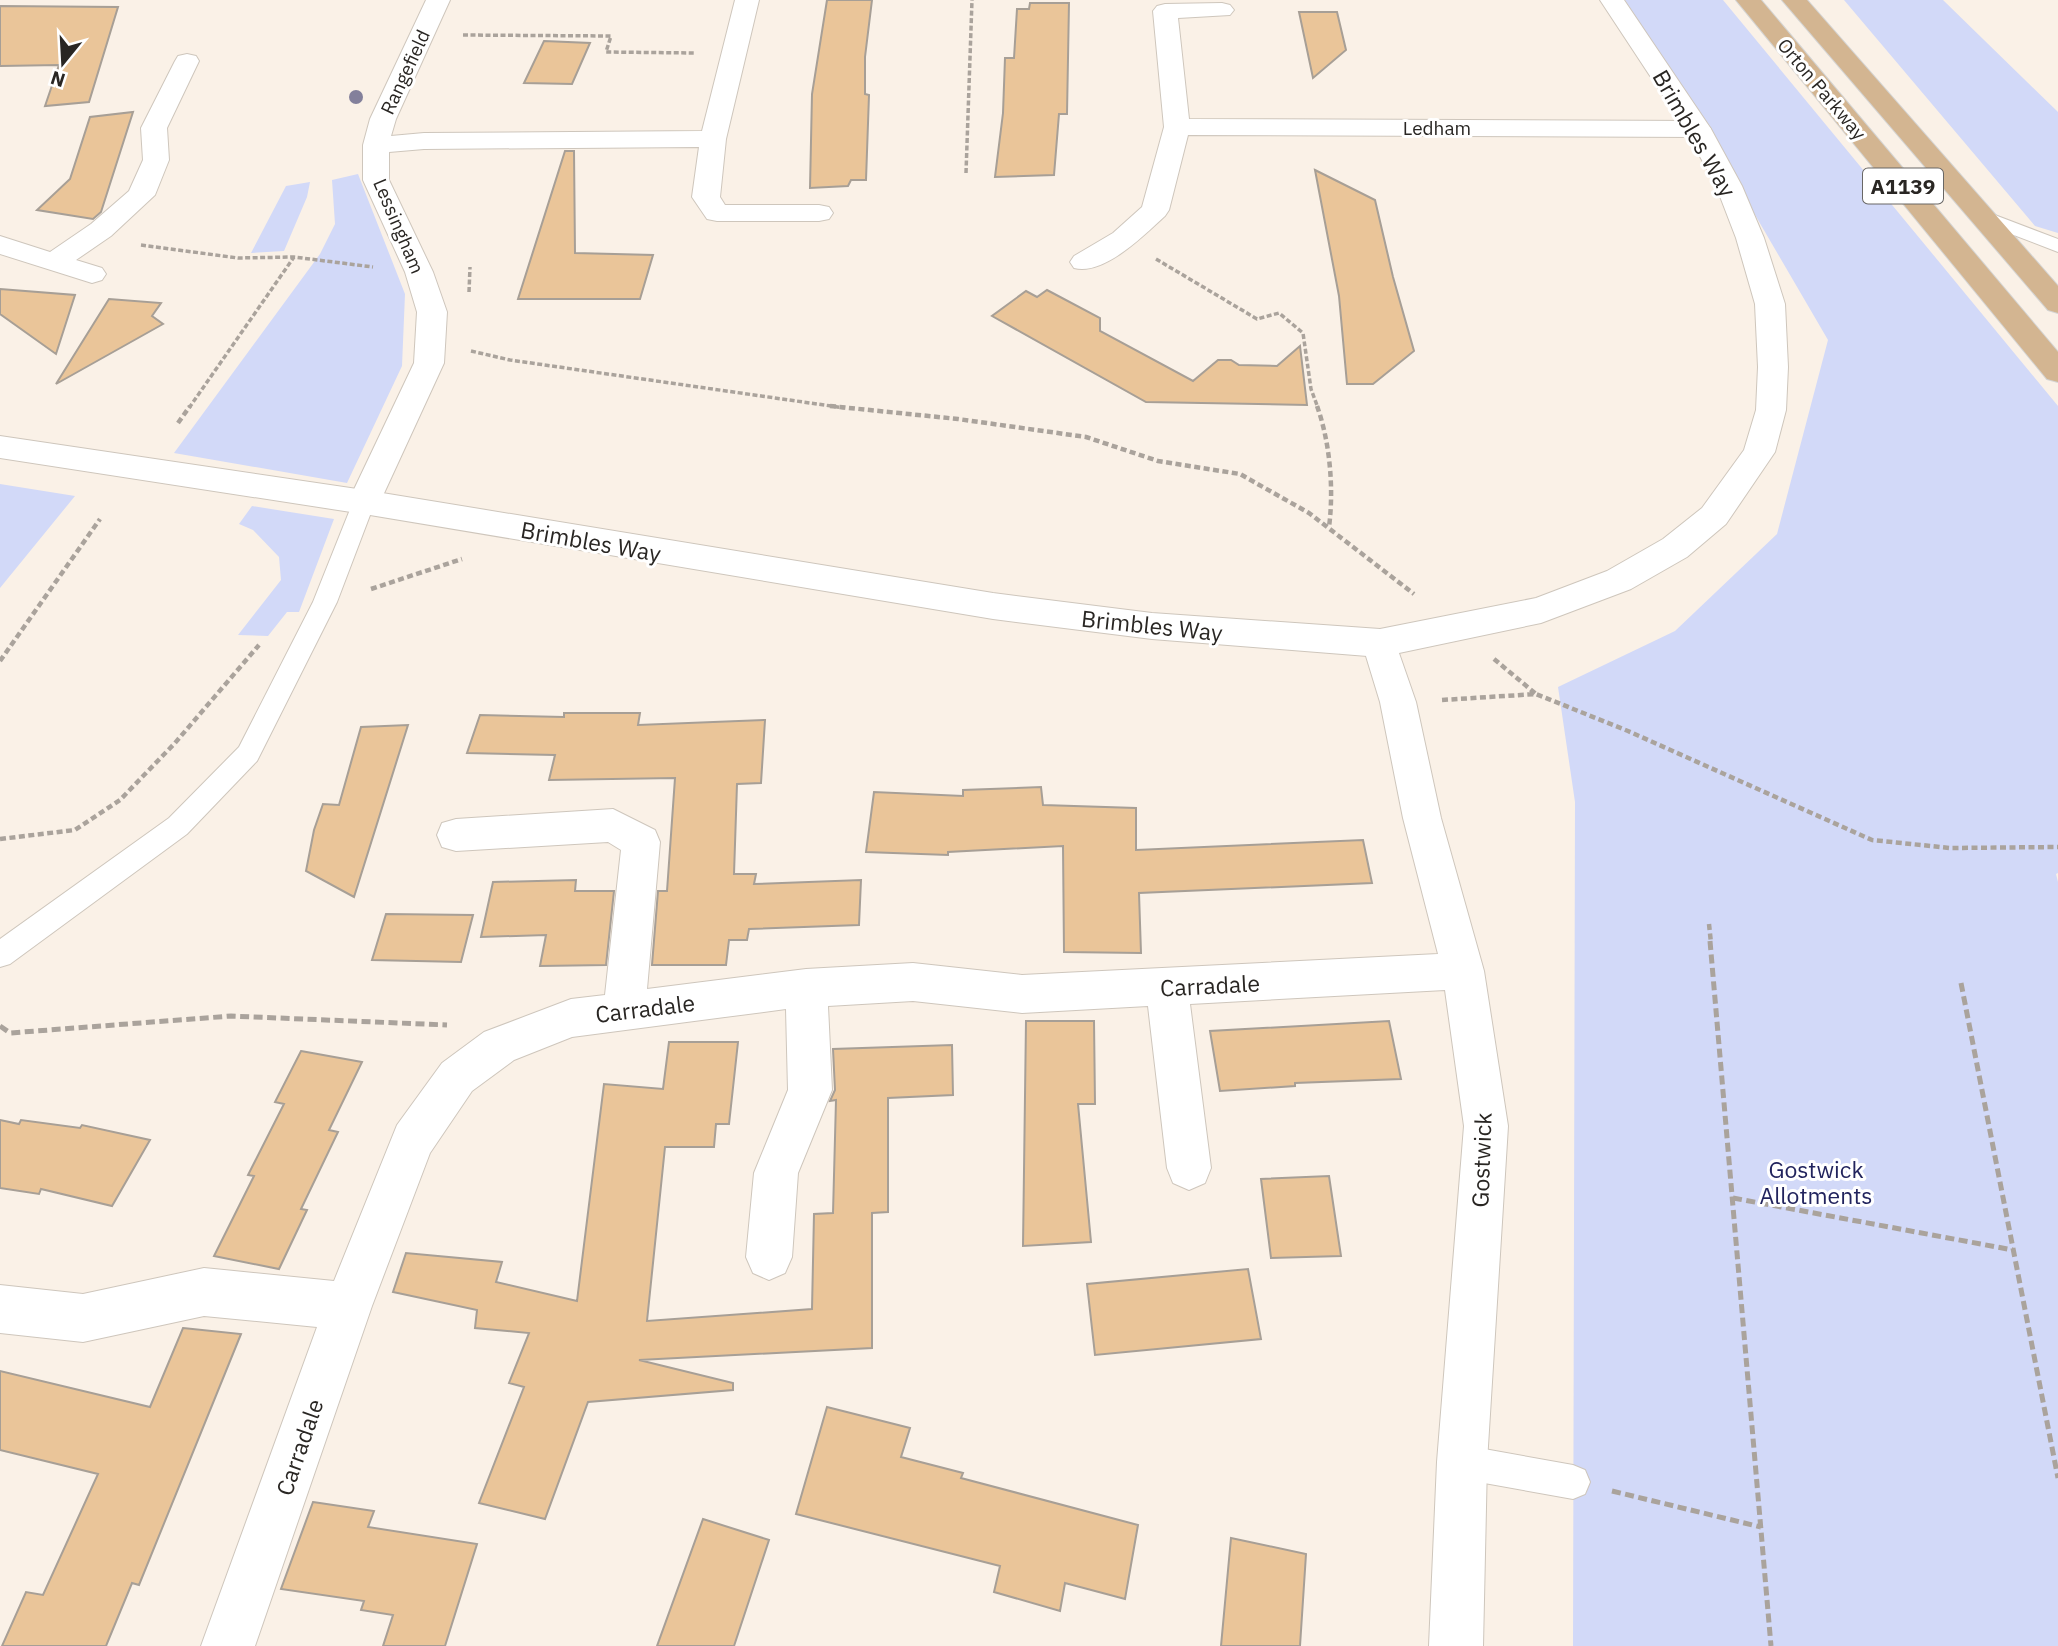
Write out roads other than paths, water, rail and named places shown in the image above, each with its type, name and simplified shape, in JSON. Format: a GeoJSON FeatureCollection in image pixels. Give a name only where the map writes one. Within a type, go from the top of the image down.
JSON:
{"type":"FeatureCollection","features":[{"type":"Feature","properties":{"kind":"main road","name":"Orton Parkway"},"geometry":{"type":"LineString","coordinates":[[1748,0],[2058,372]]}},
{"type":"Feature","properties":{"kind":"main road","name":"Orton Parkway"},"geometry":{"type":"LineString","coordinates":[[1794,0],[2058,304]]}},
{"type":"Feature","properties":{"kind":"street","name":"Rangefield"},"geometry":{"type":"LineString","coordinates":[[376,145],[383,119],[438,0]]}},
{"type":"Feature","properties":{"kind":"street"},"geometry":{"type":"LineString","coordinates":[[747,0],[713,139],[706,197],[717,213],[819,214]]}},
{"type":"Feature","properties":{"kind":"street","name":"Brimbles Way"},"geometry":{"type":"LineString","coordinates":[[0,447],[364,502],[993,606],[1152,626],[1380,643],[1541,610],[1619,580],[1642,568],[1675,548],[1714,516],[1759,452],[1771,410],[1773,367],[1770,304],[1750,238],[1729,186],[1698,129],[1612,0]]}},
{"type":"Feature","properties":{"kind":"street"},"geometry":{"type":"LineString","coordinates":[[1084,261],[1124,239],[1155,210],[1177,127],[1164,10],[1222,9]]}},
{"type":"Feature","properties":{"kind":"street"},"geometry":{"type":"LineString","coordinates":[[55,261],[89,238],[141,195],[156,160],[154,128],[187,61]]}},
{"type":"Feature","properties":{"kind":"street","name":"Ledham"},"geometry":{"type":"LineString","coordinates":[[1177,127],[1698,129]]}},
{"type":"Feature","properties":{"kind":"street","name":"Lessingham"},"geometry":{"type":"LineString","coordinates":[[364,502],[429,363],[432,313],[419,272],[376,180],[376,145],[424,141],[713,139]]}},
{"type":"Feature","properties":{"kind":"street"},"geometry":{"type":"LineString","coordinates":[[0,245],[92,274]]}},
{"type":"Feature","properties":{"kind":"street","name":"Gostwick"},"geometry":{"type":"LineString","coordinates":[[1380,643],[1398,702],[1422,818],[1462,971],[1486,1126],[1462,1462],[1456,1646]]}},
{"type":"Feature","properties":{"kind":"street"},"geometry":{"type":"LineString","coordinates":[[456,835],[613,825],[641,842],[624,1010]]}},
{"type":"Feature","properties":{"kind":"street","name":"Carradale"},"geometry":{"type":"LineString","coordinates":[[228,1646],[348,1306],[413,1140],[457,1077],[499,1046],[571,1018],[806,988],[913,982],[1022,994],[1462,971]]}},
{"type":"Feature","properties":{"kind":"street"},"geometry":{"type":"LineString","coordinates":[[1167,987],[1189,1168]]}},
{"type":"Feature","properties":{"kind":"street"},"geometry":{"type":"LineString","coordinates":[[769,1257],[776,1173],[810,1090],[806,988]]}},
{"type":"Feature","properties":{"kind":"street"},"geometry":{"type":"LineString","coordinates":[[0,1309],[83,1318],[204,1292],[348,1306]]}},
{"type":"Feature","properties":{"kind":"lane"},"geometry":{"type":"LineString","coordinates":[[1979,215],[2058,246]]}},
{"type":"Feature","properties":{"kind":"lane"},"geometry":{"type":"LineString","coordinates":[[0,955],[177,826],[248,754],[325,602],[364,502]]}},
{"type":"Feature","properties":{"kind":"lane"},"geometry":{"type":"LineString","coordinates":[[1462,1462],[1573,1482]]}},
{"type":"Feature","properties":{"kind":"park label","name":"Gostwick Allotments"},"geometry":{"type":"Point","coordinates":[1816,1182]}}]}
